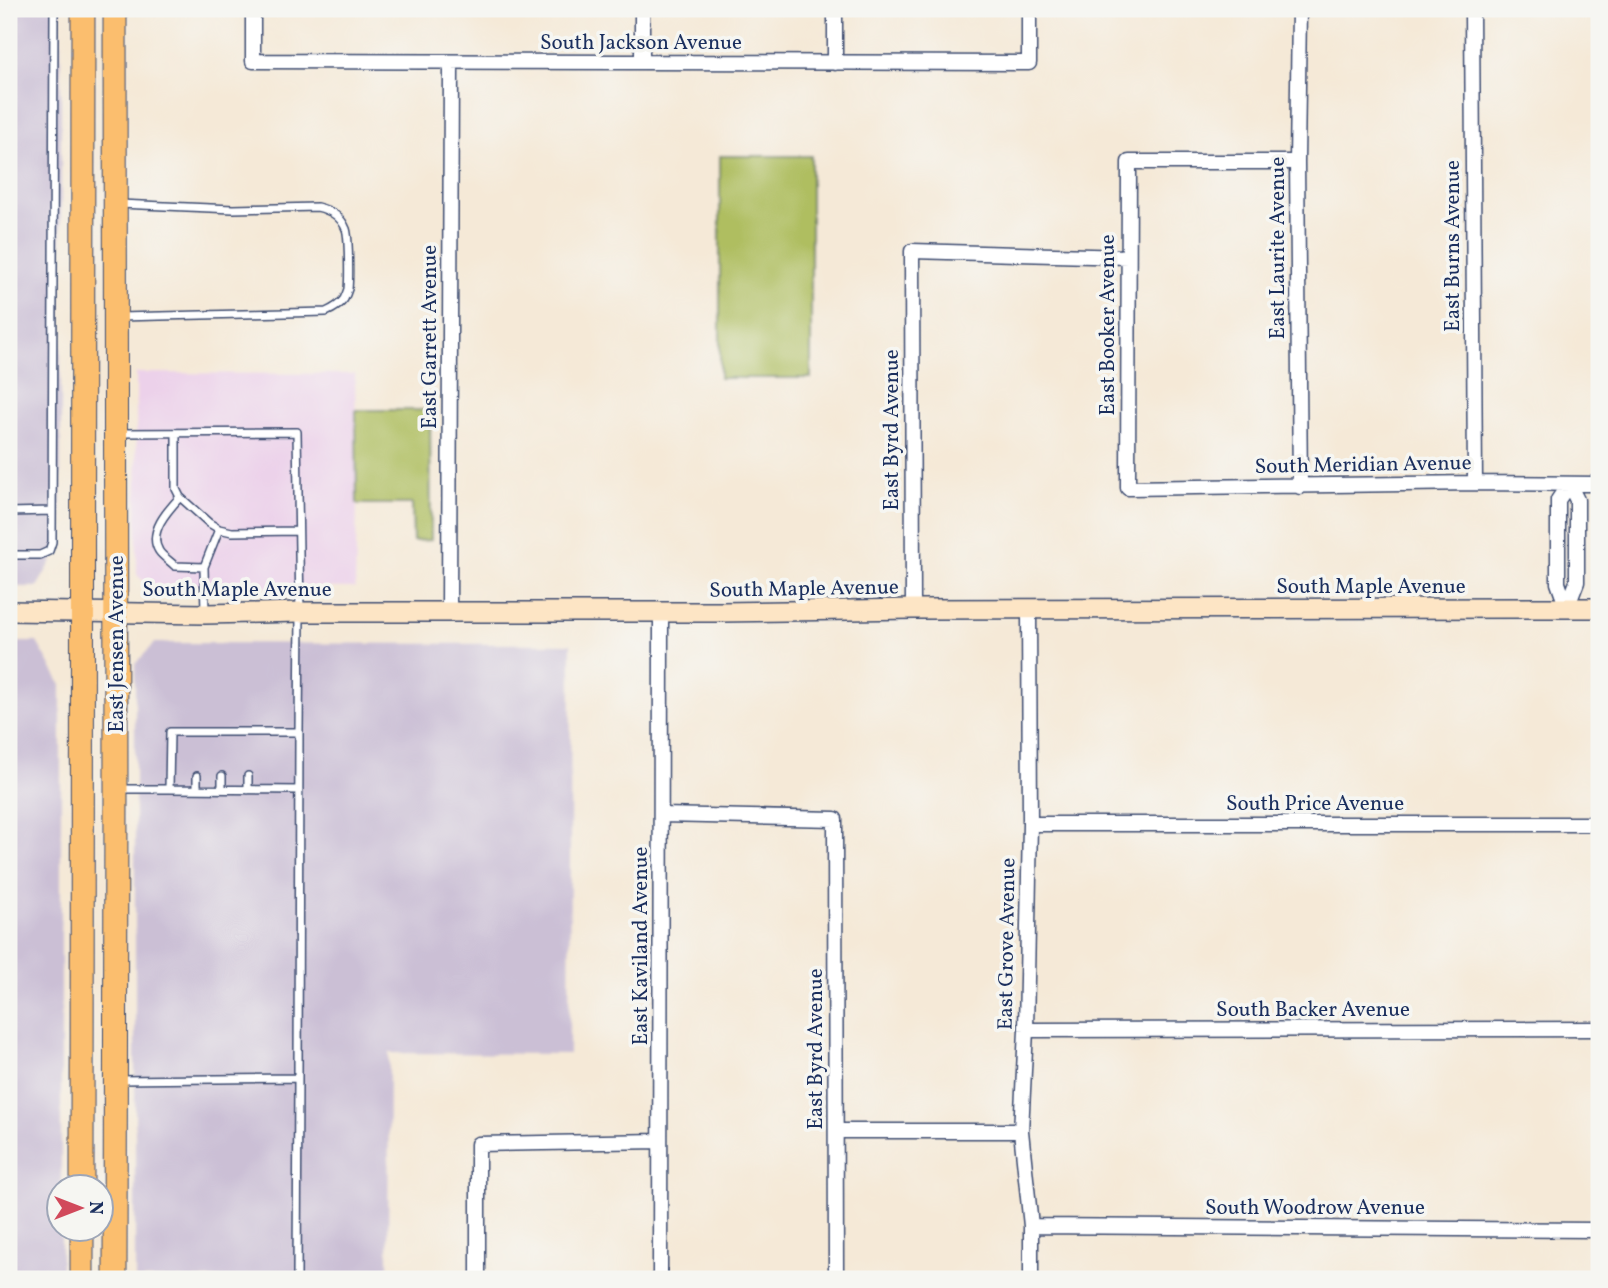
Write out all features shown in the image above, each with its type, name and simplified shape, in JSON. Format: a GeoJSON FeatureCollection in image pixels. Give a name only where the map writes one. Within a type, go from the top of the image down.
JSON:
{"type":"FeatureCollection","features":[{"type":"Feature","properties":{"kind":"main road","name":"East Jensen Avenue"},"geometry":{"type":"LineString","coordinates":[[82,1172],[83,9]]}},
{"type":"Feature","properties":{"kind":"main road","name":"East Jensen Avenue"},"geometry":{"type":"LineString","coordinates":[[115,9],[115,1279]]}},
{"type":"Feature","properties":{"kind":"main road","name":"South Maple Avenue"},"geometry":{"type":"LineString","coordinates":[[9,611],[205,614],[1599,608]]}},
{"type":"Feature","properties":{"kind":"main road"},"geometry":{"type":"LineString","coordinates":[[82,1242],[82,1279]]}},
{"type":"Feature","properties":{"kind":"street","name":"South Jackson Avenue"},"geometry":{"type":"LineString","coordinates":[[253,9],[253,61],[835,63],[1029,63],[1029,9]]}},
{"type":"Feature","properties":{"kind":"street"},"geometry":{"type":"LineString","coordinates":[[642,9],[642,62]]}},
{"type":"Feature","properties":{"kind":"street"},"geometry":{"type":"LineString","coordinates":[[835,9],[835,63]]}},
{"type":"Feature","properties":{"kind":"street","name":"East Laurite Avenue"},"geometry":{"type":"LineString","coordinates":[[1298,9],[1300,487]]}},
{"type":"Feature","properties":{"kind":"street","name":"East Burns Avenue"},"geometry":{"type":"LineString","coordinates":[[1472,9],[1475,483]]}},
{"type":"Feature","properties":{"kind":"street","name":"East Garrett Avenue"},"geometry":{"type":"LineString","coordinates":[[449,612],[451,62]]}},
{"type":"Feature","properties":{"kind":"street","name":"East Booker Avenue"},"geometry":{"type":"LineString","coordinates":[[1128,488],[1129,162],[1297,162]]}},
{"type":"Feature","properties":{"kind":"street","name":"East Byrd Avenue"},"geometry":{"type":"LineString","coordinates":[[913,609],[912,251],[1128,257]]}},
{"type":"Feature","properties":{"kind":"street"},"geometry":{"type":"LineString","coordinates":[[1567,608],[1558,583],[1558,500],[1569,484]]}},
{"type":"Feature","properties":{"kind":"street","name":"South Meridian Avenue"},"geometry":{"type":"LineString","coordinates":[[1128,488],[1599,484]]}},
{"type":"Feature","properties":{"kind":"street","name":"East Grove Avenue"},"geometry":{"type":"LineString","coordinates":[[1029,610],[1030,824],[1021,1131],[1031,1226],[1031,1279]]}},
{"type":"Feature","properties":{"kind":"street","name":"East Kaviland Avenue"},"geometry":{"type":"LineString","coordinates":[[660,1279],[662,612]]}},
{"type":"Feature","properties":{"kind":"street","name":"East Byrd Avenue"},"geometry":{"type":"LineString","coordinates":[[662,815],[835,819],[836,1279]]}},
{"type":"Feature","properties":{"kind":"street","name":"South Price Avenue"},"geometry":{"type":"LineString","coordinates":[[1030,824],[1599,824]]}},
{"type":"Feature","properties":{"kind":"street","name":"South Backer Avenue"},"geometry":{"type":"LineString","coordinates":[[1026,1030],[1599,1030]]}},
{"type":"Feature","properties":{"kind":"street"},"geometry":{"type":"LineString","coordinates":[[837,1131],[1021,1131]]}},
{"type":"Feature","properties":{"kind":"street"},"geometry":{"type":"LineString","coordinates":[[478,1279],[478,1144],[660,1141]]}},
{"type":"Feature","properties":{"kind":"street","name":"South Woodrow Avenue"},"geometry":{"type":"LineString","coordinates":[[1031,1226],[1599,1230]]}},
{"type":"Feature","properties":{"kind":"lane"},"geometry":{"type":"LineString","coordinates":[[9,555],[40,555],[49,551],[52,542],[54,9]]}},
{"type":"Feature","properties":{"kind":"lane"},"geometry":{"type":"LineString","coordinates":[[115,204],[233,209],[317,207],[329,210],[348,232],[348,291],[337,307],[326,312],[115,317]]}},
{"type":"Feature","properties":{"kind":"lane"},"geometry":{"type":"LineString","coordinates":[[115,433],[297,432],[300,612],[297,1279]]}},
{"type":"Feature","properties":{"kind":"lane"},"geometry":{"type":"LineString","coordinates":[[176,433],[176,488],[180,497],[209,523],[232,532],[298,531]]}},
{"type":"Feature","properties":{"kind":"lane"},"geometry":{"type":"LineString","coordinates":[[180,497],[166,511],[159,524],[159,550],[175,566],[204,567]]}},
{"type":"Feature","properties":{"kind":"lane"},"geometry":{"type":"LineString","coordinates":[[9,512],[52,511]]}},
{"type":"Feature","properties":{"kind":"lane"},"geometry":{"type":"LineString","coordinates":[[205,614],[204,567],[219,529]]}},
{"type":"Feature","properties":{"kind":"lane"},"geometry":{"type":"LineString","coordinates":[[169,789],[170,732],[299,732]]}},
{"type":"Feature","properties":{"kind":"lane"},"geometry":{"type":"LineString","coordinates":[[198,732],[198,741]]}},
{"type":"Feature","properties":{"kind":"lane"},"geometry":{"type":"LineString","coordinates":[[223,732],[223,742]]}},
{"type":"Feature","properties":{"kind":"lane"},"geometry":{"type":"LineString","coordinates":[[248,732],[248,742]]}},
{"type":"Feature","properties":{"kind":"lane"},"geometry":{"type":"LineString","coordinates":[[197,776],[197,789]]}},
{"type":"Feature","properties":{"kind":"lane"},"geometry":{"type":"LineString","coordinates":[[222,776],[222,789]]}},
{"type":"Feature","properties":{"kind":"lane"},"geometry":{"type":"LineString","coordinates":[[248,776],[248,790]]}},
{"type":"Feature","properties":{"kind":"lane"},"geometry":{"type":"LineString","coordinates":[[117,789],[299,790]]}},
{"type":"Feature","properties":{"kind":"lane"},"geometry":{"type":"LineString","coordinates":[[116,1080],[298,1078]]}},
{"type":"Feature","properties":{"kind":"shaded area"},"geometry":{"type":"Polygon","coordinates":[[[9,9],[61,9],[61,545],[37,587],[9,587],[9,9]]]}},
{"type":"Feature","properties":{"kind":"shaded area"},"geometry":{"type":"Polygon","coordinates":[[[136,373],[355,374],[355,588],[149,586],[137,575],[136,373]]]}},
{"type":"Feature","properties":{"kind":"shaded area"},"geometry":{"type":"Polygon","coordinates":[[[9,642],[37,642],[61,684],[61,1172],[46,1172],[46,1242],[61,1242],[61,1279],[9,1279],[9,642]]]}},
{"type":"Feature","properties":{"kind":"shaded area"},"geometry":{"type":"Polygon","coordinates":[[[155,643],[571,644],[569,1054],[389,1053],[388,1279],[135,1279],[135,664],[155,643]]]}},
{"type":"Feature","properties":{"kind":"green space"},"geometry":{"type":"Polygon","coordinates":[[[720,156],[811,156],[811,378],[720,378],[720,156]]]}},
{"type":"Feature","properties":{"kind":"green space"},"geometry":{"type":"Polygon","coordinates":[[[356,410],[430,410],[431,540],[413,541],[412,504],[357,504],[356,410]]]}}]}
